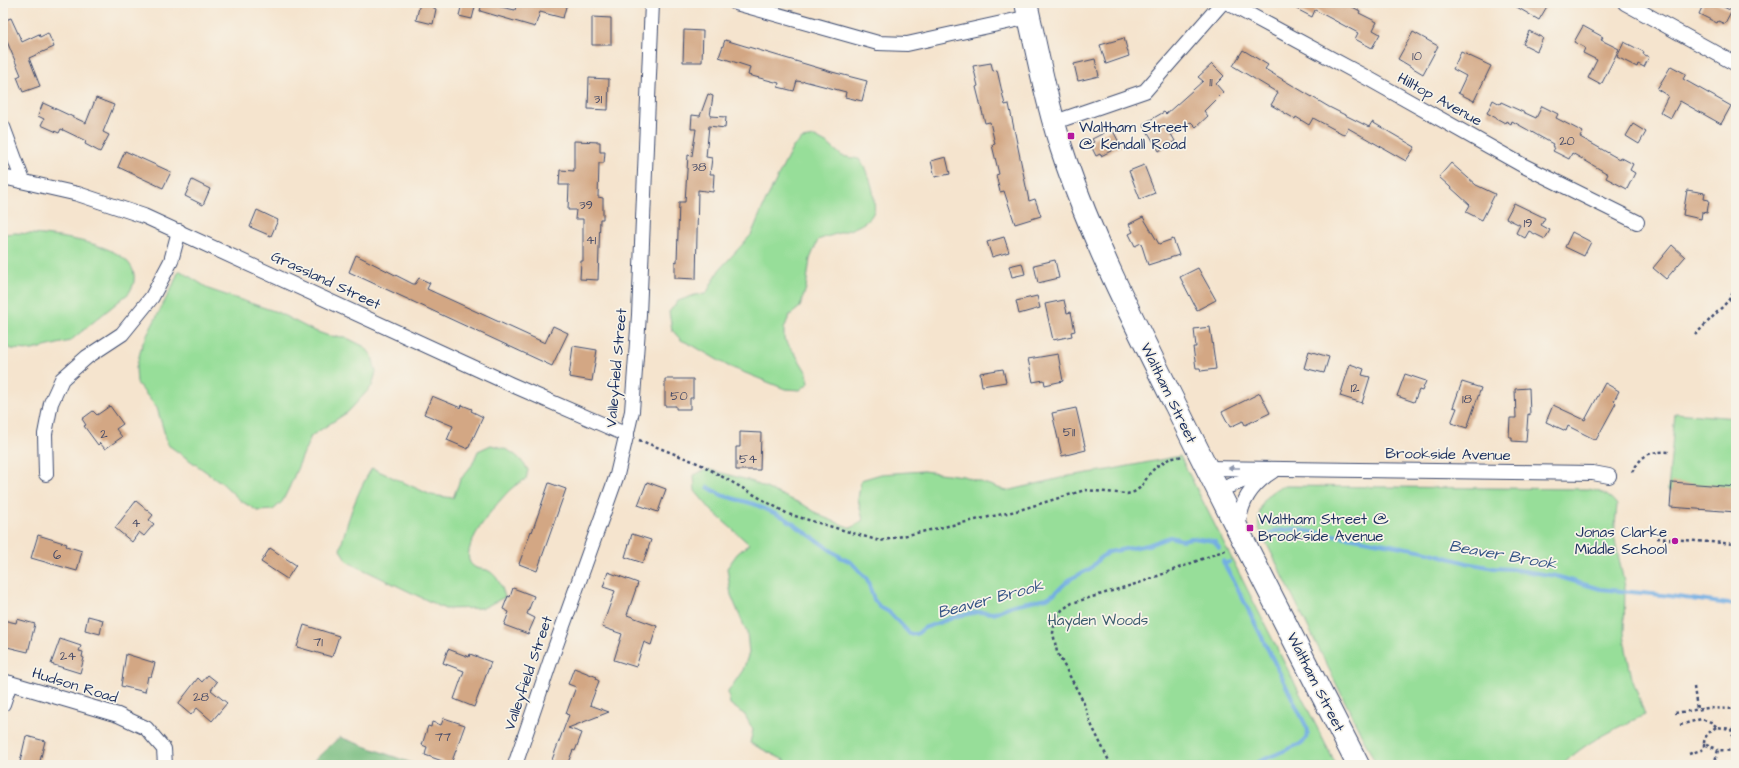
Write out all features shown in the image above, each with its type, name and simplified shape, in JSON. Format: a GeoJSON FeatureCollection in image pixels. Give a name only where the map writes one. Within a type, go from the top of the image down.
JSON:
{"type":"FeatureCollection","features":[{"type":"Feature","properties":{"kind":"main road","name":"Waltham Street"},"geometry":{"type":"LineString","coordinates":[[1028,10],[1054,122],[1065,159],[1098,244],[1206,468],[1358,765]]}},
{"type":"Feature","properties":{"kind":"street","name":"Valleyfield Street"},"geometry":{"type":"LineString","coordinates":[[514,765],[617,475],[632,411],[639,315],[652,3]]}},
{"type":"Feature","properties":{"kind":"street"},"geometry":{"type":"LineString","coordinates":[[736,3],[878,44],[907,44],[1028,10]]}},
{"type":"Feature","properties":{"kind":"street"},"geometry":{"type":"LineString","coordinates":[[1054,122],[1145,91],[1222,3]]}},
{"type":"Feature","properties":{"kind":"street","name":"Hilltop Avenue"},"geometry":{"type":"LineString","coordinates":[[1228,3],[1371,80],[1524,166],[1637,222]]}},
{"type":"Feature","properties":{"kind":"street"},"geometry":{"type":"LineString","coordinates":[[1625,3],[1736,64]]}},
{"type":"Feature","properties":{"kind":"street"},"geometry":{"type":"LineString","coordinates":[[3,127],[22,181]]}},
{"type":"Feature","properties":{"kind":"street","name":"Grassland Street"},"geometry":{"type":"LineString","coordinates":[[3,177],[78,194],[144,216],[510,384],[627,435]]}},
{"type":"Feature","properties":{"kind":"street"},"geometry":{"type":"LineString","coordinates":[[46,474],[45,434],[51,403],[62,379],[87,357],[122,334],[152,297],[172,261],[179,231]]}},
{"type":"Feature","properties":{"kind":"street","name":"Brookside Avenue"},"geometry":{"type":"LineString","coordinates":[[1206,468],[1593,473],[1608,476]]}},
{"type":"Feature","properties":{"kind":"street"},"geometry":{"type":"LineString","coordinates":[[1242,538],[1240,513],[1248,495],[1259,481],[1280,470]]}},
{"type":"Feature","properties":{"kind":"street","name":"Brookside Avenue"},"geometry":{"type":"LineString","coordinates":[[1218,490],[1280,470]]}},
{"type":"Feature","properties":{"kind":"street"},"geometry":{"type":"LineString","coordinates":[[3,704],[7,682]]}},
{"type":"Feature","properties":{"kind":"street","name":"Hudson Road"},"geometry":{"type":"LineString","coordinates":[[7,682],[118,715],[146,728],[164,749],[165,765]]}},
{"type":"Feature","properties":{"kind":"path"},"geometry":{"type":"LineString","coordinates":[[1695,335],[1728,300],[1736,288]]}},
{"type":"Feature","properties":{"kind":"path"},"geometry":{"type":"LineString","coordinates":[[627,435],[700,464],[788,514],[880,541],[1016,511],[1085,490],[1127,494],[1134,492],[1141,487],[1156,466],[1169,459],[1183,456]]}},
{"type":"Feature","properties":{"kind":"path"},"geometry":{"type":"LineString","coordinates":[[1632,472],[1643,456],[1655,452],[1670,452]]}},
{"type":"Feature","properties":{"kind":"path"},"geometry":{"type":"LineString","coordinates":[[1111,765],[1092,726],[1083,701],[1057,652],[1053,632],[1055,620],[1062,610],[1072,603],[1142,582],[1216,553],[1242,538]]}},
{"type":"Feature","properties":{"kind":"path"},"geometry":{"type":"LineString","coordinates":[[1657,538],[1736,544]]}},
{"type":"Feature","properties":{"kind":"path"},"geometry":{"type":"LineString","coordinates":[[1694,687],[1697,709]]}},
{"type":"Feature","properties":{"kind":"path"},"geometry":{"type":"LineString","coordinates":[[1675,713],[1697,709],[1736,709]]}},
{"type":"Feature","properties":{"kind":"path"},"geometry":{"type":"LineString","coordinates":[[1680,725],[1700,719],[1711,722],[1717,727],[1731,729],[1734,741],[1736,741]]}},
{"type":"Feature","properties":{"kind":"path"},"geometry":{"type":"LineString","coordinates":[[1689,754],[1704,749],[1704,739],[1707,734],[1717,727]]}},
{"type":"Feature","properties":{"kind":"path"},"geometry":{"type":"LineString","coordinates":[[1704,744],[1718,750],[1736,751]]}},
{"type":"Feature","properties":{"kind":"path"},"geometry":{"type":"LineString","coordinates":[[1714,765],[1718,750]]}},
{"type":"Feature","properties":{"kind":"green space"},"geometry":{"type":"Polygon","coordinates":[[[815,137],[828,144],[842,156],[859,159],[865,168],[871,183],[874,210],[871,217],[858,226],[818,240],[810,259],[806,288],[800,307],[789,316],[784,329],[784,339],[807,373],[809,383],[800,390],[785,389],[728,366],[681,340],[672,330],[669,312],[678,301],[695,295],[706,294],[719,270],[751,235],[766,200],[793,147],[802,139],[815,137]]]}},
{"type":"Feature","properties":{"kind":"green space"},"geometry":{"type":"Polygon","coordinates":[[[15,233],[66,238],[106,248],[122,257],[132,267],[134,281],[133,286],[129,293],[70,341],[32,350],[12,349],[3,346],[3,234],[15,233]]]}},
{"type":"Feature","properties":{"kind":"green space"},"geometry":{"type":"Polygon","coordinates":[[[179,270],[211,290],[277,312],[312,330],[329,336],[345,337],[365,347],[372,356],[376,372],[372,386],[348,412],[311,436],[282,502],[273,510],[258,511],[241,501],[222,483],[168,445],[157,408],[137,383],[136,368],[142,345],[173,285],[179,270]]]}},
{"type":"Feature","properties":{"kind":"green space"},"geometry":{"type":"Polygon","coordinates":[[[1675,413],[1736,418],[1736,495],[1668,490],[1675,413]]]}},
{"type":"Feature","properties":{"kind":"green space"},"geometry":{"type":"Polygon","coordinates":[[[491,445],[508,450],[517,456],[528,470],[526,479],[511,489],[480,526],[469,550],[469,559],[473,566],[491,572],[501,585],[505,597],[483,608],[445,609],[348,562],[340,550],[361,487],[372,468],[431,495],[453,498],[460,480],[472,465],[478,451],[491,445]]]}},
{"type":"Feature","properties":{"kind":"green space","name":"Hayden Woods"},"geometry":{"type":"Polygon","coordinates":[[[1180,456],[1336,765],[788,765],[786,761],[750,743],[753,730],[745,715],[730,704],[728,692],[743,670],[749,653],[747,633],[731,595],[727,568],[737,554],[749,544],[712,511],[695,491],[694,475],[707,469],[748,480],[804,505],[823,517],[851,528],[863,520],[858,499],[861,480],[881,474],[923,471],[963,476],[1007,491],[1069,476],[1180,456]]]}},
{"type":"Feature","properties":{"kind":"green space"},"geometry":{"type":"Polygon","coordinates":[[[1286,486],[1588,489],[1601,492],[1608,496],[1617,505],[1614,536],[1625,587],[1624,633],[1626,649],[1632,678],[1645,715],[1622,725],[1591,742],[1562,765],[1379,765],[1377,761],[1375,762],[1259,528],[1259,514],[1264,501],[1273,491],[1286,486]]]}},
{"type":"Feature","properties":{"kind":"green space"},"geometry":{"type":"Polygon","coordinates":[[[340,737],[342,738],[417,765],[309,765],[340,737]]]}},
{"type":"Feature","properties":{"kind":"building"},"geometry":{"type":"Polygon","coordinates":[[[420,3],[433,3],[432,7],[436,9],[433,24],[416,20],[420,3]]]}},
{"type":"Feature","properties":{"kind":"building"},"geometry":{"type":"Polygon","coordinates":[[[462,3],[476,3],[472,19],[459,16],[462,3]]]}},
{"type":"Feature","properties":{"kind":"building"},"geometry":{"type":"Polygon","coordinates":[[[482,3],[515,10],[517,3],[567,3],[563,18],[540,12],[535,27],[480,11],[482,3]]]}},
{"type":"Feature","properties":{"kind":"building"},"geometry":{"type":"Polygon","coordinates":[[[1285,3],[1345,3],[1360,11],[1359,13],[1377,22],[1373,30],[1380,34],[1372,48],[1355,39],[1358,33],[1315,10],[1312,17],[1285,3]]]}},
{"type":"Feature","properties":{"kind":"building"},"geometry":{"type":"Polygon","coordinates":[[[1510,3],[1549,3],[1539,20],[1510,3]]]}},
{"type":"Feature","properties":{"kind":"building"},"geometry":{"type":"Polygon","coordinates":[[[1704,3],[1715,3],[1732,11],[1725,24],[1718,21],[1717,23],[1699,14],[1704,3]]]}},
{"type":"Feature","properties":{"kind":"building"},"geometry":{"type":"Polygon","coordinates":[[[592,17],[611,18],[611,45],[592,45],[592,17]]]}},
{"type":"Feature","properties":{"kind":"building"},"geometry":{"type":"Polygon","coordinates":[[[11,18],[22,42],[39,34],[40,37],[48,33],[54,47],[29,58],[40,86],[23,92],[17,77],[21,75],[3,32],[3,21],[11,18]]]}},
{"type":"Feature","properties":{"kind":"building"},"geometry":{"type":"Polygon","coordinates":[[[1583,26],[1603,37],[1601,40],[1619,49],[1601,85],[1588,78],[1597,60],[1583,53],[1585,48],[1574,42],[1583,26]]]}},
{"type":"Feature","properties":{"kind":"building"},"geometry":{"type":"Polygon","coordinates":[[[684,30],[703,31],[702,62],[683,62],[684,30]]]}},
{"type":"Feature","properties":{"kind":"building"},"geometry":{"type":"Polygon","coordinates":[[[1529,31],[1543,38],[1537,51],[1523,44],[1529,31]]]}},
{"type":"Feature","properties":{"kind":"building"},"geometry":{"type":"Polygon","coordinates":[[[1413,32],[1438,46],[1423,74],[1398,59],[1413,32]]]}},
{"type":"Feature","properties":{"kind":"building"},"geometry":{"type":"Polygon","coordinates":[[[1124,38],[1129,56],[1106,64],[1100,45],[1124,38]]]}},
{"type":"Feature","properties":{"kind":"building"},"geometry":{"type":"Polygon","coordinates":[[[725,40],[867,81],[862,101],[845,97],[846,92],[804,81],[797,81],[794,91],[778,87],[779,83],[748,75],[750,67],[719,57],[725,40]]]}},
{"type":"Feature","properties":{"kind":"building"},"geometry":{"type":"Polygon","coordinates":[[[1624,42],[1644,52],[1643,54],[1649,57],[1644,67],[1638,64],[1637,67],[1617,57],[1624,42]]]}},
{"type":"Feature","properties":{"kind":"building"},"geometry":{"type":"Polygon","coordinates":[[[1243,50],[1268,65],[1265,69],[1329,107],[1369,127],[1372,122],[1415,147],[1406,161],[1348,128],[1345,135],[1313,118],[1309,125],[1296,117],[1295,119],[1271,105],[1278,93],[1233,66],[1243,50]]]}},
{"type":"Feature","properties":{"kind":"building"},"geometry":{"type":"Polygon","coordinates":[[[1461,52],[1491,66],[1474,101],[1458,93],[1466,76],[1453,69],[1461,52]]]}},
{"type":"Feature","properties":{"kind":"building"},"geometry":{"type":"Polygon","coordinates":[[[1095,59],[1099,76],[1078,81],[1074,64],[1095,59]]]}},
{"type":"Feature","properties":{"kind":"building"},"geometry":{"type":"Polygon","coordinates":[[[991,63],[993,71],[997,70],[1005,105],[1009,104],[1029,201],[1035,199],[1041,216],[1015,224],[1004,191],[1000,192],[996,175],[999,174],[992,145],[995,144],[990,122],[985,123],[976,87],[978,86],[973,66],[991,63]]]}},
{"type":"Feature","properties":{"kind":"building"},"geometry":{"type":"Polygon","coordinates":[[[1212,64],[1224,76],[1216,84],[1223,92],[1204,111],[1208,116],[1196,127],[1191,122],[1171,134],[1175,141],[1159,151],[1143,124],[1164,112],[1166,114],[1203,81],[1198,77],[1212,64]]]}},
{"type":"Feature","properties":{"kind":"building"},"geometry":{"type":"Polygon","coordinates":[[[1671,66],[1686,74],[1683,79],[1731,106],[1721,124],[1680,101],[1671,118],[1660,112],[1668,96],[1657,89],[1671,66]]]}},
{"type":"Feature","properties":{"kind":"building"},"geometry":{"type":"Polygon","coordinates":[[[589,78],[609,79],[608,110],[588,109],[589,78]]]}},
{"type":"Feature","properties":{"kind":"building"},"geometry":{"type":"Polygon","coordinates":[[[708,94],[713,96],[710,116],[726,117],[725,128],[709,126],[706,157],[712,158],[710,174],[714,174],[713,192],[698,190],[696,279],[675,278],[679,202],[685,202],[688,155],[692,156],[696,129],[691,129],[692,115],[700,116],[708,94]]]}},
{"type":"Feature","properties":{"kind":"building"},"geometry":{"type":"Polygon","coordinates":[[[96,98],[114,105],[103,132],[109,135],[100,152],[85,144],[86,141],[61,129],[59,133],[41,125],[44,119],[38,116],[43,103],[86,123],[96,98]]]}},
{"type":"Feature","properties":{"kind":"building"},"geometry":{"type":"Polygon","coordinates":[[[1493,100],[1500,104],[1501,102],[1536,118],[1542,106],[1558,114],[1556,118],[1583,132],[1580,137],[1619,159],[1620,157],[1633,164],[1630,170],[1635,173],[1627,189],[1606,178],[1608,174],[1572,153],[1569,159],[1553,151],[1555,148],[1552,146],[1553,144],[1512,121],[1511,124],[1506,121],[1505,123],[1487,113],[1493,100]]]}},
{"type":"Feature","properties":{"kind":"building"},"geometry":{"type":"Polygon","coordinates":[[[1633,124],[1646,132],[1639,144],[1626,136],[1633,124]]]}},
{"type":"Feature","properties":{"kind":"building"},"geometry":{"type":"Polygon","coordinates":[[[1112,129],[1121,146],[1101,156],[1100,154],[1096,156],[1090,144],[1094,142],[1092,139],[1112,129]]]}},
{"type":"Feature","properties":{"kind":"building"},"geometry":{"type":"Polygon","coordinates":[[[574,141],[600,142],[600,152],[605,152],[604,163],[599,163],[598,197],[603,198],[603,219],[600,219],[598,280],[580,279],[581,261],[583,261],[583,219],[575,219],[576,210],[568,210],[569,185],[559,185],[560,170],[574,171],[574,141]]]}},
{"type":"Feature","properties":{"kind":"building"},"geometry":{"type":"Polygon","coordinates":[[[125,151],[171,172],[163,188],[118,167],[125,151]]]}},
{"type":"Feature","properties":{"kind":"building"},"geometry":{"type":"Polygon","coordinates":[[[946,157],[950,174],[935,177],[931,161],[946,157]]]}},
{"type":"Feature","properties":{"kind":"building"},"geometry":{"type":"Polygon","coordinates":[[[1451,163],[1476,185],[1495,194],[1482,220],[1466,212],[1470,205],[1439,177],[1451,163]]]}},
{"type":"Feature","properties":{"kind":"building"},"geometry":{"type":"Polygon","coordinates":[[[1144,165],[1155,193],[1140,199],[1129,171],[1144,165]]]}},
{"type":"Feature","properties":{"kind":"building"},"geometry":{"type":"Polygon","coordinates":[[[192,180],[210,189],[203,205],[185,196],[192,180]]]}},
{"type":"Feature","properties":{"kind":"building"},"geometry":{"type":"Polygon","coordinates":[[[1687,190],[1705,193],[1704,199],[1709,200],[1707,213],[1702,212],[1701,219],[1683,215],[1687,190]]]}},
{"type":"Feature","properties":{"kind":"building"},"geometry":{"type":"Polygon","coordinates":[[[1514,203],[1545,218],[1541,225],[1550,230],[1545,239],[1529,231],[1525,238],[1516,233],[1520,225],[1506,218],[1514,203]]]}},
{"type":"Feature","properties":{"kind":"building"},"geometry":{"type":"Polygon","coordinates":[[[257,210],[278,220],[271,236],[250,227],[257,210]]]}},
{"type":"Feature","properties":{"kind":"building"},"geometry":{"type":"Polygon","coordinates":[[[1143,217],[1159,244],[1173,239],[1179,255],[1148,265],[1141,243],[1135,246],[1129,234],[1133,232],[1129,224],[1143,217]]]}},
{"type":"Feature","properties":{"kind":"building"},"geometry":{"type":"Polygon","coordinates":[[[1572,232],[1591,242],[1584,256],[1565,247],[1572,232]]]}},
{"type":"Feature","properties":{"kind":"building"},"geometry":{"type":"Polygon","coordinates":[[[1004,237],[1009,252],[992,257],[987,242],[1004,237]]]}},
{"type":"Feature","properties":{"kind":"building"},"geometry":{"type":"Polygon","coordinates":[[[1672,245],[1685,257],[1666,279],[1653,268],[1672,245]]]}},
{"type":"Feature","properties":{"kind":"building"},"geometry":{"type":"Polygon","coordinates":[[[356,255],[413,284],[415,284],[419,278],[430,283],[427,289],[545,343],[553,326],[568,333],[552,366],[349,272],[356,255]]]}},
{"type":"Feature","properties":{"kind":"building"},"geometry":{"type":"Polygon","coordinates":[[[1055,260],[1059,278],[1038,283],[1034,265],[1055,260]]]}},
{"type":"Feature","properties":{"kind":"building"},"geometry":{"type":"Polygon","coordinates":[[[1022,263],[1025,274],[1012,277],[1009,266],[1022,263]]]}},
{"type":"Feature","properties":{"kind":"building"},"geometry":{"type":"Polygon","coordinates":[[[1198,268],[1216,300],[1197,310],[1180,277],[1198,268]]]}},
{"type":"Feature","properties":{"kind":"building"},"geometry":{"type":"Polygon","coordinates":[[[1037,296],[1040,308],[1019,314],[1016,301],[1037,296]]]}},
{"type":"Feature","properties":{"kind":"building"},"geometry":{"type":"Polygon","coordinates":[[[1064,300],[1067,313],[1071,312],[1075,331],[1071,332],[1072,336],[1053,340],[1045,304],[1064,300]]]}},
{"type":"Feature","properties":{"kind":"building"},"geometry":{"type":"Polygon","coordinates":[[[1210,327],[1216,369],[1201,371],[1200,368],[1196,368],[1193,347],[1196,347],[1194,329],[1210,327]]]}},
{"type":"Feature","properties":{"kind":"building"},"geometry":{"type":"Polygon","coordinates":[[[573,346],[597,350],[592,381],[569,377],[573,346]]]}},
{"type":"Feature","properties":{"kind":"building"},"geometry":{"type":"Polygon","coordinates":[[[1309,351],[1329,357],[1324,373],[1304,368],[1309,351]]]}},
{"type":"Feature","properties":{"kind":"building"},"geometry":{"type":"Polygon","coordinates":[[[1058,354],[1063,381],[1045,385],[1044,380],[1033,382],[1028,359],[1058,354]]]}},
{"type":"Feature","properties":{"kind":"building"},"geometry":{"type":"Polygon","coordinates":[[[1350,364],[1364,369],[1362,375],[1370,377],[1362,403],[1340,396],[1350,364]]]}},
{"type":"Feature","properties":{"kind":"building"},"geometry":{"type":"Polygon","coordinates":[[[1003,369],[1006,382],[982,386],[980,373],[1003,369]]]}},
{"type":"Feature","properties":{"kind":"building"},"geometry":{"type":"Polygon","coordinates":[[[1405,374],[1426,381],[1422,391],[1419,390],[1414,402],[1397,396],[1405,374]]]}},
{"type":"Feature","properties":{"kind":"building"},"geometry":{"type":"Polygon","coordinates":[[[665,379],[693,379],[693,398],[690,398],[690,409],[676,409],[676,406],[665,406],[665,379]]]}},
{"type":"Feature","properties":{"kind":"building"},"geometry":{"type":"Polygon","coordinates":[[[1462,382],[1481,388],[1467,428],[1451,423],[1457,408],[1453,407],[1462,382]]]}},
{"type":"Feature","properties":{"kind":"building"},"geometry":{"type":"Polygon","coordinates":[[[1605,383],[1619,391],[1614,401],[1616,403],[1596,440],[1568,426],[1566,431],[1546,422],[1553,405],[1585,420],[1605,383]]]}},
{"type":"Feature","properties":{"kind":"building"},"geometry":{"type":"Polygon","coordinates":[[[1529,388],[1530,415],[1528,414],[1526,442],[1512,441],[1512,437],[1509,437],[1510,418],[1516,418],[1515,389],[1529,388]]]}},
{"type":"Feature","properties":{"kind":"building"},"geometry":{"type":"Polygon","coordinates":[[[1260,393],[1270,413],[1245,425],[1243,421],[1230,427],[1222,412],[1260,393]]]}},
{"type":"Feature","properties":{"kind":"building"},"geometry":{"type":"Polygon","coordinates":[[[432,396],[461,408],[462,405],[472,409],[471,411],[483,417],[468,449],[447,440],[453,426],[424,414],[432,396]]]}},
{"type":"Feature","properties":{"kind":"building"},"geometry":{"type":"Polygon","coordinates":[[[110,406],[123,424],[116,429],[122,437],[105,449],[100,443],[98,445],[84,426],[86,425],[82,419],[93,411],[97,415],[110,406]]]}},
{"type":"Feature","properties":{"kind":"building"},"geometry":{"type":"Polygon","coordinates":[[[1076,408],[1086,450],[1062,456],[1052,413],[1076,408]]]}},
{"type":"Feature","properties":{"kind":"building"},"geometry":{"type":"Polygon","coordinates":[[[740,432],[761,433],[760,470],[736,470],[736,447],[740,447],[740,432]]]}},
{"type":"Feature","properties":{"kind":"building"},"geometry":{"type":"Polygon","coordinates":[[[647,482],[666,489],[658,512],[638,505],[647,482]]]}},
{"type":"Feature","properties":{"kind":"building"},"geometry":{"type":"Polygon","coordinates":[[[1672,482],[1736,487],[1736,512],[1670,507],[1672,482]]]}},
{"type":"Feature","properties":{"kind":"building"},"geometry":{"type":"Polygon","coordinates":[[[549,483],[566,489],[537,571],[519,564],[549,483]]]}},
{"type":"Feature","properties":{"kind":"building"},"geometry":{"type":"Polygon","coordinates":[[[136,501],[153,515],[149,520],[154,524],[144,536],[139,532],[132,542],[115,528],[136,501]]]}},
{"type":"Feature","properties":{"kind":"building"},"geometry":{"type":"Polygon","coordinates":[[[632,534],[651,540],[643,563],[625,557],[632,534]]]}},
{"type":"Feature","properties":{"kind":"building"},"geometry":{"type":"Polygon","coordinates":[[[38,535],[67,544],[66,546],[82,551],[77,571],[31,558],[38,535]]]}},
{"type":"Feature","properties":{"kind":"building"},"geometry":{"type":"Polygon","coordinates":[[[270,548],[296,565],[287,579],[261,562],[270,548]]]}},
{"type":"Feature","properties":{"kind":"building"},"geometry":{"type":"Polygon","coordinates":[[[608,572],[638,583],[627,615],[657,626],[651,645],[644,642],[636,667],[614,660],[622,634],[602,627],[615,591],[603,587],[608,572]]]}},
{"type":"Feature","properties":{"kind":"building"},"geometry":{"type":"Polygon","coordinates":[[[513,588],[534,596],[527,614],[535,618],[528,634],[504,625],[509,612],[503,609],[513,588]]]}},
{"type":"Feature","properties":{"kind":"building"},"geometry":{"type":"Polygon","coordinates":[[[88,616],[103,620],[100,634],[85,630],[88,616]]]}},
{"type":"Feature","properties":{"kind":"building"},"geometry":{"type":"Polygon","coordinates":[[[17,619],[35,624],[28,652],[3,646],[3,620],[16,623],[17,619]]]}},
{"type":"Feature","properties":{"kind":"building"},"geometry":{"type":"Polygon","coordinates":[[[304,625],[339,636],[332,657],[297,647],[304,625]]]}},
{"type":"Feature","properties":{"kind":"building"},"geometry":{"type":"Polygon","coordinates":[[[60,639],[81,646],[79,651],[83,652],[82,657],[84,658],[80,673],[51,664],[60,639]]]}},
{"type":"Feature","properties":{"kind":"building"},"geometry":{"type":"Polygon","coordinates":[[[448,649],[469,657],[470,654],[491,662],[474,707],[454,699],[464,671],[443,663],[448,649]]]}},
{"type":"Feature","properties":{"kind":"building"},"geometry":{"type":"Polygon","coordinates":[[[126,654],[155,663],[151,677],[148,676],[145,692],[121,686],[126,654]]]}},
{"type":"Feature","properties":{"kind":"building"},"geometry":{"type":"Polygon","coordinates":[[[574,668],[597,677],[596,679],[599,681],[590,705],[609,712],[568,728],[582,733],[575,751],[573,750],[567,765],[550,765],[569,715],[566,714],[576,687],[568,684],[574,668]]]}},
{"type":"Feature","properties":{"kind":"building"},"geometry":{"type":"Polygon","coordinates":[[[208,675],[217,682],[211,690],[227,703],[212,721],[197,708],[191,715],[178,704],[198,678],[202,682],[208,675]]]}},
{"type":"Feature","properties":{"kind":"building"},"geometry":{"type":"Polygon","coordinates":[[[444,718],[465,725],[451,764],[425,755],[427,747],[422,745],[428,726],[431,727],[432,722],[441,725],[444,718]]]}},
{"type":"Feature","properties":{"kind":"building"},"geometry":{"type":"Polygon","coordinates":[[[26,736],[45,741],[39,765],[30,765],[20,762],[26,736]]]}},
{"type":"Feature","properties":{"kind":"waterway","name":"Beaver Brook"},"geometry":{"type":"LineString","coordinates":[[708,487],[721,495],[754,504],[785,518],[842,558],[851,562],[867,579],[874,600],[880,607],[889,612],[910,634],[917,634],[924,628],[958,616],[978,612],[994,613],[1013,605],[1047,598],[1055,593],[1070,579],[1090,569],[1101,557],[1109,552],[1148,545],[1170,537],[1182,540],[1192,538],[1214,541],[1219,548]]}},
{"type":"Feature","properties":{"kind":"waterway","name":"Beaver Brook"},"geometry":{"type":"LineString","coordinates":[[1266,536],[1275,531],[1294,529],[1424,551],[1467,563],[1494,568],[1512,569],[1556,576],[1600,589],[1662,595],[1736,605]]}},
{"type":"Feature","properties":{"kind":"waterway","name":"Beaver Brook"},"geometry":{"type":"LineString","coordinates":[[1223,561],[1224,564],[1229,562]]}},
{"type":"Feature","properties":{"kind":"waterway"},"geometry":{"type":"LineString","coordinates":[[1224,564],[1235,583],[1308,730],[1308,735],[1300,744],[1251,765]]}},
{"type":"Feature","properties":{"kind":"place","name":"Waltham Street @ Kendall Road"},"geometry":{"type":"Point","coordinates":[1071,136]}},
{"type":"Feature","properties":{"kind":"place","name":"Waltham Street @ Brookside Avenue"},"geometry":{"type":"Point","coordinates":[1250,528]}},
{"type":"Feature","properties":{"kind":"place","name":"Jonas Clarke Middle School"},"geometry":{"type":"Point","coordinates":[1675,541]}}]}
